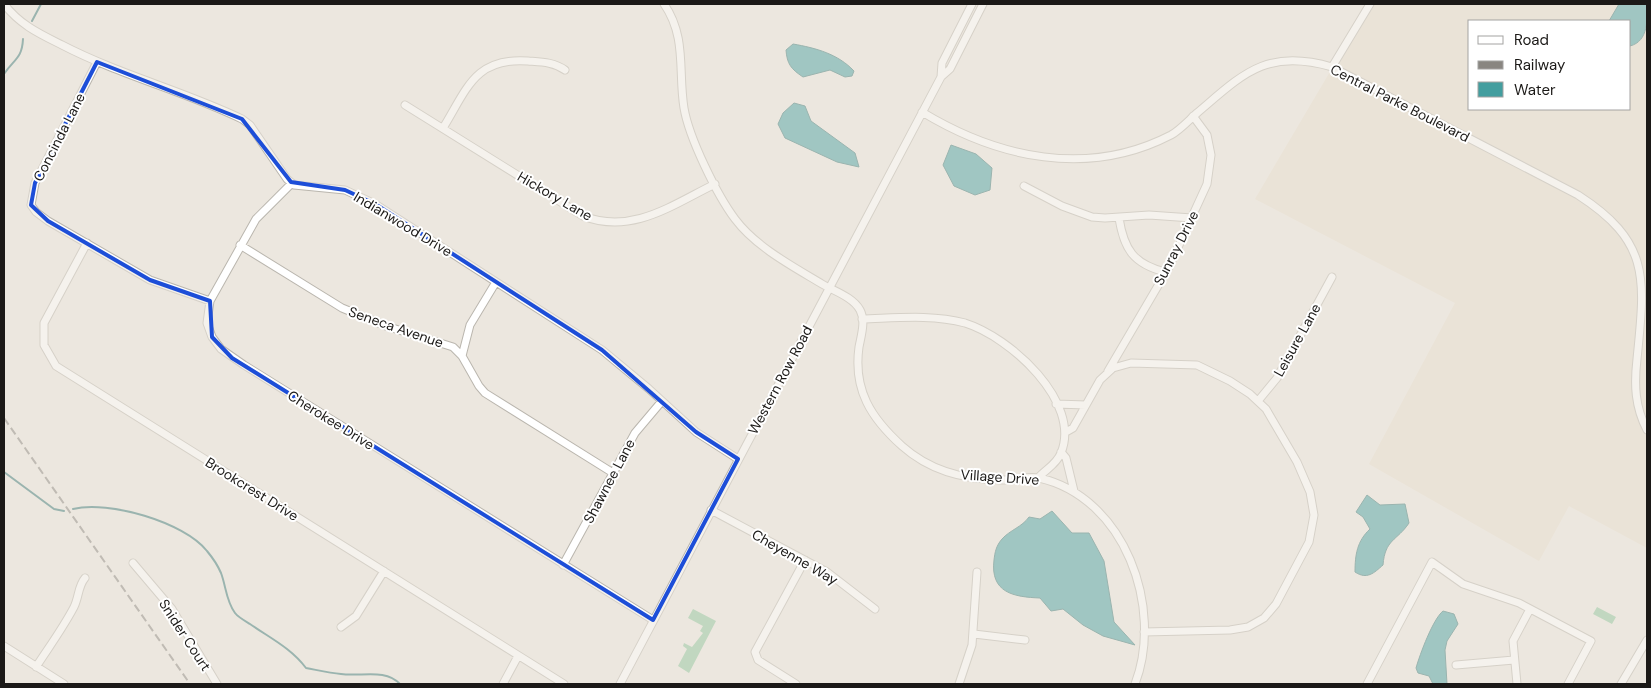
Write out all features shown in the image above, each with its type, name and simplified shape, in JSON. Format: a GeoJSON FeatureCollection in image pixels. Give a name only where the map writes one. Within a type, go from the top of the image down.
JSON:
{"type":"FeatureCollection","features":[{"type":"Feature","properties":{"kind":"street"},"geometry":{"type":"LineString","coordinates":[[4,4],[16,18],[30,29],[97,62],[242,119],[250,125],[292,183],[256,219],[240,244],[210,301],[150,280],[87,243]]}},
{"type":"Feature","properties":{"kind":"street"},"geometry":{"type":"LineString","coordinates":[[664,4],[673,19],[681,46],[682,98],[688,125],[729,210],[746,232],[776,255],[857,306],[862,319],[940,318],[967,324],[984,331],[1019,354],[1041,379],[1056,404],[1066,432],[1061,452],[1055,464],[1038,478]]}},
{"type":"Feature","properties":{"kind":"street","name":"Western Row Road"},"geometry":{"type":"LineString","coordinates":[[620,684],[941,76],[942,63],[972,4]]}},
{"type":"Feature","properties":{"kind":"street","name":"Western Row Road"},"geometry":{"type":"LineString","coordinates":[[941,76],[950,69],[983,4]]}},
{"type":"Feature","properties":{"kind":"street"},"geometry":{"type":"LineString","coordinates":[[1332,67],[1370,4]]}},
{"type":"Feature","properties":{"kind":"street"},"geometry":{"type":"LineString","coordinates":[[443,128],[474,78],[488,66],[511,60],[548,63],[565,70]]}},
{"type":"Feature","properties":{"kind":"street","name":"Central Parke Boulevard"},"geometry":{"type":"LineString","coordinates":[[922,112],[991,146],[1064,160],[1100,157],[1137,149],[1172,134],[1231,82],[1263,65],[1298,60],[1332,67],[1578,195],[1606,212],[1622,228],[1640,261],[1644,284],[1635,387],[1638,406],[1647,430]]}},
{"type":"Feature","properties":{"kind":"street","name":"Concinda Lane"},"geometry":{"type":"LineString","coordinates":[[87,243],[36,212],[30,200],[35,183],[97,62]]}},
{"type":"Feature","properties":{"kind":"street","name":"Hickory Lane"},"geometry":{"type":"LineString","coordinates":[[405,105],[583,216],[601,222],[625,223],[644,218],[715,184]]}},
{"type":"Feature","properties":{"kind":"street","name":"Sunray Drive"},"geometry":{"type":"LineString","coordinates":[[1066,432],[1073,428],[1165,272],[1207,184],[1211,156],[1207,135],[1193,116]]}},
{"type":"Feature","properties":{"kind":"street","name":"Indianwood Drive"},"geometry":{"type":"LineString","coordinates":[[292,183],[303,187],[336,188],[350,192],[375,204],[602,350],[696,432],[738,459]]}},
{"type":"Feature","properties":{"kind":"street"},"geometry":{"type":"LineString","coordinates":[[1024,186],[1079,213],[1105,218],[1149,215],[1192,218]]}},
{"type":"Feature","properties":{"kind":"street"},"geometry":{"type":"LineString","coordinates":[[1119,218],[1129,251],[1146,267],[1165,272]]}},
{"type":"Feature","properties":{"kind":"street","name":"Brookcrest Drive"},"geometry":{"type":"LineString","coordinates":[[87,243],[44,323],[44,345],[56,366],[564,684]]}},
{"type":"Feature","properties":{"kind":"street","name":"Seneca Avenue"},"geometry":{"type":"LineString","coordinates":[[240,244],[342,308],[386,326],[453,348],[462,356],[485,393],[613,473]]}},
{"type":"Feature","properties":{"kind":"street","name":"Leisure Lane"},"geometry":{"type":"LineString","coordinates":[[1258,400],[1277,378],[1332,277]]}},
{"type":"Feature","properties":{"kind":"street"},"geometry":{"type":"LineString","coordinates":[[462,356],[470,325],[496,282]]}},
{"type":"Feature","properties":{"kind":"street","name":"Cherokee Drive"},"geometry":{"type":"LineString","coordinates":[[210,301],[207,318],[210,333],[221,349],[232,358],[563,566],[653,620]]}},
{"type":"Feature","properties":{"kind":"street","name":"Village Drive"},"geometry":{"type":"LineString","coordinates":[[862,319],[857,364],[860,389],[878,422],[901,445],[927,464],[958,476],[997,480],[1038,478],[1074,491],[1106,518],[1128,554],[1138,585],[1144,632],[1141,661],[1135,684]]}},
{"type":"Feature","properties":{"kind":"street"},"geometry":{"type":"LineString","coordinates":[[1106,373],[1118,366],[1131,363],[1192,364],[1214,371],[1258,400],[1279,429],[1297,462],[1310,492],[1314,524],[1303,555],[1274,607],[1256,623],[1230,630],[1144,632]]}},
{"type":"Feature","properties":{"kind":"street","name":"Shawnee Lane"},"geometry":{"type":"LineString","coordinates":[[563,566],[635,433],[662,401]]}},
{"type":"Feature","properties":{"kind":"street"},"geometry":{"type":"LineString","coordinates":[[1056,404],[1086,405]]}},
{"type":"Feature","properties":{"kind":"street"},"geometry":{"type":"LineString","coordinates":[[1061,452],[1066,458],[1074,491]]}},
{"type":"Feature","properties":{"kind":"street","name":"Cheyenne Way"},"geometry":{"type":"LineString","coordinates":[[711,510],[835,577],[875,609]]}},
{"type":"Feature","properties":{"kind":"street"},"geometry":{"type":"LineString","coordinates":[[796,684],[758,660],[755,652],[806,560]]}},
{"type":"Feature","properties":{"kind":"street"},"geometry":{"type":"LineString","coordinates":[[1369,684],[1432,562],[1463,584],[1519,603],[1591,641],[1568,684]]}},
{"type":"Feature","properties":{"kind":"street","name":"Snider Court"},"geometry":{"type":"LineString","coordinates":[[133,563],[172,609],[218,684]]}},
{"type":"Feature","properties":{"kind":"street"},"geometry":{"type":"LineString","coordinates":[[342,627],[356,616],[384,571]]}},
{"type":"Feature","properties":{"kind":"street"},"geometry":{"type":"LineString","coordinates":[[959,684],[968,663],[974,634],[977,572]]}},
{"type":"Feature","properties":{"kind":"street"},"geometry":{"type":"LineString","coordinates":[[36,667],[76,604],[80,586],[85,578]]}},
{"type":"Feature","properties":{"kind":"street"},"geometry":{"type":"LineString","coordinates":[[1517,684],[1513,641],[1530,609]]}},
{"type":"Feature","properties":{"kind":"street"},"geometry":{"type":"LineString","coordinates":[[974,634],[1025,640]]}},
{"type":"Feature","properties":{"kind":"street"},"geometry":{"type":"LineString","coordinates":[[1621,684],[1647,640]]}},
{"type":"Feature","properties":{"kind":"street"},"geometry":{"type":"LineString","coordinates":[[4,646],[64,684]]}},
{"type":"Feature","properties":{"kind":"street"},"geometry":{"type":"LineString","coordinates":[[503,684],[518,656]]}},
{"type":"Feature","properties":{"kind":"street"},"geometry":{"type":"LineString","coordinates":[[1456,666],[1514,660]]}},
{"type":"Feature","properties":{"kind":"highlighted area"},"geometry":{"type":"Polygon","coordinates":[[[97,62],[242,119],[291,182],[345,190],[375,204],[602,350],[696,432],[738,459],[653,620],[232,358],[212,337],[210,301],[150,280],[48,221],[31,205],[35,183],[97,62]]]}},
{"type":"Feature","properties":{"kind":"shaded area"},"geometry":{"type":"Polygon","coordinates":[[[1370,4],[1647,4],[1647,548],[1569,506],[1539,561],[1369,464],[1455,303],[1255,199],[1370,4]]]}},
{"type":"Feature","properties":{"kind":"green space"},"geometry":{"type":"Polygon","coordinates":[[[1597,607],[1616,617],[1612,624],[1593,614],[1597,607]]]}},
{"type":"Feature","properties":{"kind":"green space"},"geometry":{"type":"Polygon","coordinates":[[[693,609],[716,621],[689,673],[678,666],[687,649],[683,646],[684,643],[692,647],[703,633],[700,631],[703,626],[688,618],[693,609]]]}},
{"type":"Feature","properties":{"kind":"water"},"geometry":{"type":"Polygon","coordinates":[[[1619,4],[1647,4],[1646,29],[1641,39],[1631,46],[1631,20],[1610,20],[1619,4]]]}},
{"type":"Feature","properties":{"kind":"water"},"geometry":{"type":"Polygon","coordinates":[[[793,44],[834,56],[854,71],[852,76],[845,77],[830,70],[803,77],[793,69],[787,59],[786,50],[793,44]]]}},
{"type":"Feature","properties":{"kind":"water"},"geometry":{"type":"Polygon","coordinates":[[[794,103],[805,106],[811,121],[855,153],[859,167],[837,162],[785,138],[778,124],[783,113],[794,103]]]}},
{"type":"Feature","properties":{"kind":"water"},"geometry":{"type":"Polygon","coordinates":[[[951,145],[976,154],[992,168],[990,190],[975,195],[954,186],[943,165],[951,145]]]}},
{"type":"Feature","properties":{"kind":"water"},"geometry":{"type":"Polygon","coordinates":[[[1367,495],[1380,505],[1405,504],[1409,523],[1389,545],[1384,556],[1383,565],[1373,573],[1363,575],[1355,572],[1356,554],[1362,538],[1370,529],[1363,517],[1356,512],[1367,495]]]}},
{"type":"Feature","properties":{"kind":"water"},"geometry":{"type":"Polygon","coordinates":[[[1052,511],[1072,533],[1089,533],[1104,561],[1114,622],[1135,645],[1103,636],[1083,625],[1063,609],[1051,611],[1040,598],[1021,596],[1006,591],[996,580],[994,557],[1002,539],[1029,517],[1040,519],[1052,511]]]}},
{"type":"Feature","properties":{"kind":"water"},"geometry":{"type":"Polygon","coordinates":[[[1443,611],[1454,614],[1458,624],[1447,641],[1445,650],[1447,684],[1433,684],[1429,676],[1418,673],[1416,668],[1431,629],[1443,611]]]}},
{"type":"Feature","properties":{"kind":"waterway"},"geometry":{"type":"LineString","coordinates":[[32,21],[41,4]]}},
{"type":"Feature","properties":{"kind":"waterway"},"geometry":{"type":"LineString","coordinates":[[4,74],[19,55],[23,39]]}},
{"type":"Feature","properties":{"kind":"waterway"},"geometry":{"type":"LineString","coordinates":[[4,472],[54,509],[64,511]]}},
{"type":"Feature","properties":{"kind":"waterway"},"geometry":{"type":"LineString","coordinates":[[73,509],[88,507],[125,511],[164,523],[181,531],[196,540],[215,562],[221,573],[230,604],[236,614],[287,649],[306,668],[349,675],[372,674],[387,676],[400,684]]}},
{"type":"Feature","properties":{"kind":"railway"},"geometry":{"type":"LineString","coordinates":[[4,418],[190,684]]}}]}
